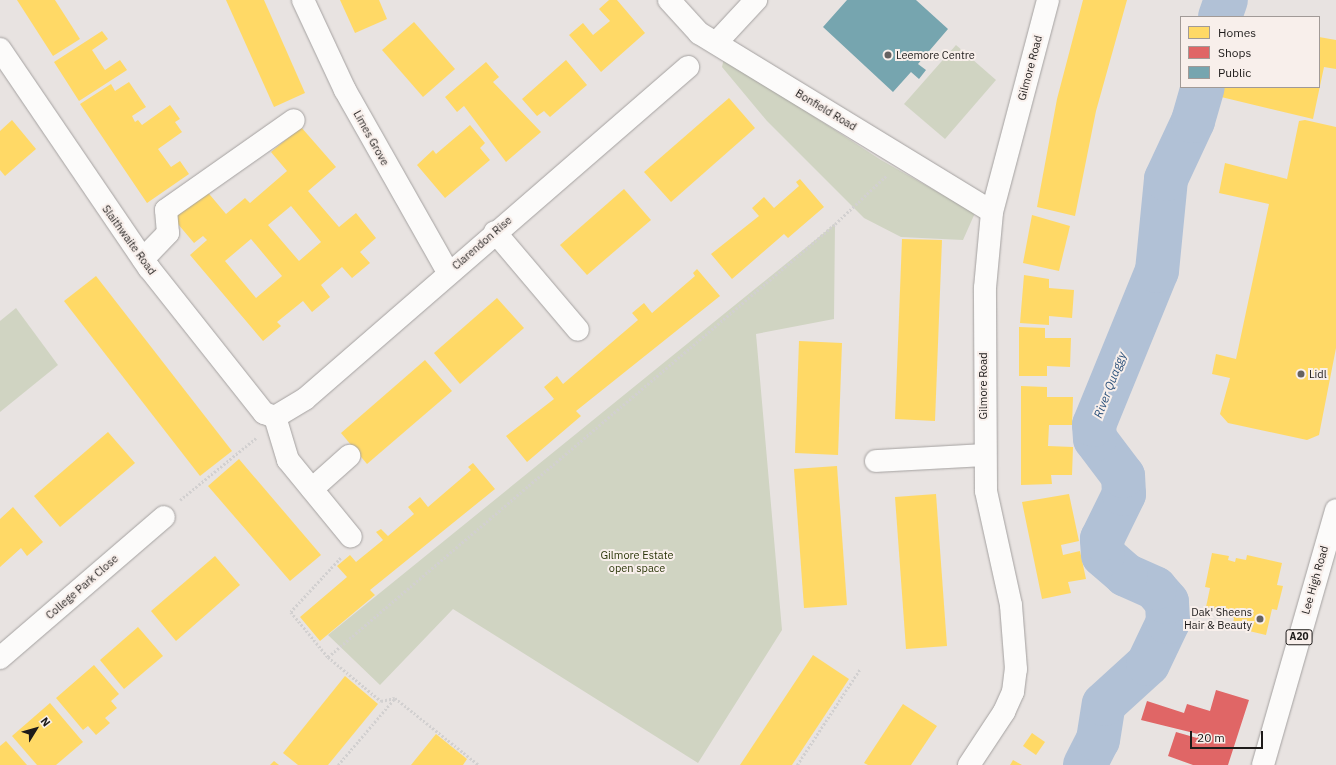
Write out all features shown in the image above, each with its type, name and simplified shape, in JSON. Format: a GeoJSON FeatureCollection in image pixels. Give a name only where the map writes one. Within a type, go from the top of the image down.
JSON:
{"type":"FeatureCollection","features":[{"type":"Feature","properties":{"kind":"main road","name":"Limes Grove"},"geometry":{"type":"LineString","coordinates":[[303,0],[344,90],[448,272]]}},
{"type":"Feature","properties":{"kind":"main road","name":"Bonfield Road"},"geometry":{"type":"LineString","coordinates":[[668,0],[699,33],[992,212]]}},
{"type":"Feature","properties":{"kind":"main road"},"geometry":{"type":"LineString","coordinates":[[716,44],[756,0]]}},
{"type":"Feature","properties":{"kind":"main road","name":"Gilmore Road"},"geometry":{"type":"LineString","coordinates":[[969,765],[1004,712],[1013,692],[1016,669],[1011,605],[990,518],[983,455],[984,296],[992,212],[1048,0]]}},
{"type":"Feature","properties":{"kind":"main road","name":"Slaithwaite Road"},"geometry":{"type":"LineString","coordinates":[[2,55],[142,259],[264,413],[275,417]]}},
{"type":"Feature","properties":{"kind":"main road","name":"Clarendon Rise"},"geometry":{"type":"LineString","coordinates":[[275,417],[305,399],[448,272],[688,67]]}},
{"type":"Feature","properties":{"kind":"main road"},"geometry":{"type":"LineString","coordinates":[[142,259],[168,233],[166,210],[294,120]]}},
{"type":"Feature","properties":{"kind":"main road"},"geometry":{"type":"LineString","coordinates":[[495,232],[578,330]]}},
{"type":"Feature","properties":{"kind":"main road"},"geometry":{"type":"LineString","coordinates":[[275,417],[288,460],[351,537]]}},
{"type":"Feature","properties":{"kind":"main road"},"geometry":{"type":"LineString","coordinates":[[876,461],[983,455]]}},
{"type":"Feature","properties":{"kind":"main road"},"geometry":{"type":"LineString","coordinates":[[312,489],[349,456]]}},
{"type":"Feature","properties":{"kind":"main road","name":"Lee High Road"},"geometry":{"type":"LineString","coordinates":[[1263,765],[1336,510]]}},
{"type":"Feature","properties":{"kind":"main road","name":"College Park Close"},"geometry":{"type":"LineString","coordinates":[[0,658],[164,516]]}},
{"type":"Feature","properties":{"kind":"path"},"geometry":{"type":"LineString","coordinates":[[328,657],[835,224],[905,158]]}},
{"type":"Feature","properties":{"kind":"path"},"geometry":{"type":"LineString","coordinates":[[164,516],[257,437],[275,417]]}},
{"type":"Feature","properties":{"kind":"path"},"geometry":{"type":"LineString","coordinates":[[351,537],[357,544],[336,562],[291,612],[328,657],[381,701],[395,698]]}},
{"type":"Feature","properties":{"kind":"path"},"geometry":{"type":"LineString","coordinates":[[797,765],[860,669]]}},
{"type":"Feature","properties":{"kind":"path"},"geometry":{"type":"LineString","coordinates":[[338,765],[395,698]]}},
{"type":"Feature","properties":{"kind":"path"},"geometry":{"type":"LineString","coordinates":[[395,698],[479,765]]}},
{"type":"Feature","properties":{"kind":"green space"},"geometry":{"type":"Polygon","coordinates":[[[956,45],[996,80],[945,139],[904,104],[956,45]]]}},
{"type":"Feature","properties":{"kind":"green space"},"geometry":{"type":"Polygon","coordinates":[[[724,58],[881,160],[975,213],[963,240],[901,237],[864,218],[767,121],[722,67],[724,58]]]}},
{"type":"Feature","properties":{"kind":"green space","name":"Gilmore Estate open space"},"geometry":{"type":"Polygon","coordinates":[[[835,224],[834,319],[756,334],[782,630],[698,763],[453,609],[380,685],[328,635],[835,224]]]}},
{"type":"Feature","properties":{"kind":"green space"},"geometry":{"type":"Polygon","coordinates":[[[16,308],[58,365],[0,412],[0,321],[16,308]]]}},
{"type":"Feature","properties":{"kind":"building: Homes"},"geometry":{"type":"Polygon","coordinates":[[[17,0],[55,0],[80,39],[53,56],[17,0]]]}},
{"type":"Feature","properties":{"kind":"building: Homes"},"geometry":{"type":"Polygon","coordinates":[[[226,0],[264,0],[305,93],[274,107],[226,0]]]}},
{"type":"Feature","properties":{"kind":"building: Homes"},"geometry":{"type":"Polygon","coordinates":[[[340,0],[379,0],[387,19],[355,33],[340,0]]]}},
{"type":"Feature","properties":{"kind":"building: Homes"},"geometry":{"type":"Polygon","coordinates":[[[609,0],[617,0],[645,33],[601,72],[569,35],[583,23],[593,35],[610,21],[599,9],[609,0]]]}},
{"type":"Feature","properties":{"kind":"building: Homes"},"geometry":{"type":"Polygon","coordinates":[[[1083,0],[1127,0],[1096,111],[1075,216],[1037,207],[1057,99],[1083,0]]]}},
{"type":"Feature","properties":{"kind":"building: Homes"},"geometry":{"type":"Polygon","coordinates":[[[414,22],[455,69],[423,97],[382,50],[414,22]]]}},
{"type":"Feature","properties":{"kind":"building: Homes"},"geometry":{"type":"Polygon","coordinates":[[[102,31],[108,39],[92,50],[105,70],[120,60],[127,70],[79,101],[54,62],[102,31]]]}},
{"type":"Feature","properties":{"kind":"building: Homes"},"geometry":{"type":"Polygon","coordinates":[[[1320,37],[1336,40],[1336,69],[1324,67],[1320,86],[1320,37]]]}},
{"type":"Feature","properties":{"kind":"building: Homes"},"geometry":{"type":"Polygon","coordinates":[[[566,60],[587,85],[550,117],[544,111],[537,116],[522,99],[566,60]]]}},
{"type":"Feature","properties":{"kind":"building: Homes"},"geometry":{"type":"Polygon","coordinates":[[[486,62],[499,77],[493,82],[541,132],[506,162],[464,106],[457,112],[445,97],[486,62]]]}},
{"type":"Feature","properties":{"kind":"building: Homes"},"geometry":{"type":"Polygon","coordinates":[[[129,82],[146,107],[132,116],[135,122],[138,120],[142,125],[170,105],[180,119],[175,122],[182,132],[158,149],[171,167],[180,161],[189,174],[147,203],[80,104],[111,84],[115,91],[129,82]]]}},
{"type":"Feature","properties":{"kind":"building: Homes"},"geometry":{"type":"Polygon","coordinates":[[[1219,88],[1320,88],[1313,119],[1217,96],[1219,88]]]}},
{"type":"Feature","properties":{"kind":"building: Homes"},"geometry":{"type":"Polygon","coordinates":[[[729,98],[755,128],[671,202],[644,172],[729,98]]]}},
{"type":"Feature","properties":{"kind":"building: Homes"},"geometry":{"type":"Polygon","coordinates":[[[12,120],[36,149],[5,176],[0,170],[0,131],[12,120]]]}},
{"type":"Feature","properties":{"kind":"building: Homes"},"geometry":{"type":"Polygon","coordinates":[[[1305,120],[1336,127],[1336,348],[1319,435],[1307,440],[1228,423],[1220,414],[1230,378],[1212,374],[1216,354],[1236,359],[1269,204],[1219,193],[1225,163],[1287,179],[1299,121],[1305,120]]]}},
{"type":"Feature","properties":{"kind":"building: Homes"},"geometry":{"type":"Polygon","coordinates":[[[470,125],[485,143],[480,148],[490,160],[445,198],[417,165],[433,150],[436,154],[470,125]]]}},
{"type":"Feature","properties":{"kind":"building: Homes"},"geometry":{"type":"Polygon","coordinates":[[[301,127],[336,167],[308,191],[339,227],[356,213],[376,238],[360,252],[370,263],[352,278],[342,267],[321,285],[330,297],[312,312],[303,301],[277,322],[281,326],[263,341],[190,255],[207,240],[203,236],[194,243],[172,217],[205,189],[226,214],[245,198],[250,203],[287,171],[271,152],[301,127]],[[291,206],[268,225],[299,261],[321,242],[291,206]],[[251,239],[225,261],[256,298],[282,276],[251,239]]]}},
{"type":"Feature","properties":{"kind":"building: Homes"},"geometry":{"type":"Polygon","coordinates":[[[800,179],[824,207],[788,238],[784,234],[732,279],[711,254],[759,216],[752,208],[764,197],[774,208],[799,186],[796,182],[800,179]]]}},
{"type":"Feature","properties":{"kind":"building: Homes"},"geometry":{"type":"Polygon","coordinates":[[[624,189],[651,220],[587,275],[560,245],[624,189]]]}},
{"type":"Feature","properties":{"kind":"building: Homes"},"geometry":{"type":"Polygon","coordinates":[[[1032,215],[1070,226],[1059,271],[1023,263],[1032,215]]]}},
{"type":"Feature","properties":{"kind":"building: Homes"},"geometry":{"type":"Polygon","coordinates":[[[902,239],[942,240],[935,421],[895,419],[902,239]]]}},
{"type":"Feature","properties":{"kind":"building: Homes"},"geometry":{"type":"Polygon","coordinates":[[[697,269],[720,296],[576,411],[581,416],[527,462],[506,436],[554,399],[544,387],[557,376],[563,384],[638,320],[632,313],[644,303],[652,313],[695,276],[693,273],[697,269]]]}},
{"type":"Feature","properties":{"kind":"building: Homes"},"geometry":{"type":"Polygon","coordinates":[[[1024,275],[1049,279],[1049,288],[1074,290],[1072,318],[1049,316],[1049,325],[1020,323],[1024,275]]]}},
{"type":"Feature","properties":{"kind":"building: Homes"},"geometry":{"type":"Polygon","coordinates":[[[96,276],[232,451],[200,476],[64,301],[96,276]]]}},
{"type":"Feature","properties":{"kind":"building: Homes"},"geometry":{"type":"Polygon","coordinates":[[[497,298],[524,328],[460,384],[434,353],[497,298]]]}},
{"type":"Feature","properties":{"kind":"building: Homes"},"geometry":{"type":"Polygon","coordinates":[[[1019,327],[1045,328],[1045,338],[1071,338],[1070,367],[1047,366],[1047,376],[1019,376],[1019,327]]]}},
{"type":"Feature","properties":{"kind":"building: Homes"},"geometry":{"type":"Polygon","coordinates":[[[799,341],[842,343],[838,455],[795,453],[799,341]]]}},
{"type":"Feature","properties":{"kind":"building: Homes"},"geometry":{"type":"Polygon","coordinates":[[[425,360],[452,391],[367,464],[341,433],[425,360]]]}},
{"type":"Feature","properties":{"kind":"building: Homes"},"geometry":{"type":"Polygon","coordinates":[[[1021,386],[1047,387],[1047,397],[1073,397],[1072,425],[1049,425],[1048,446],[1073,447],[1072,475],[1051,475],[1052,484],[1021,485],[1021,386]]]}},
{"type":"Feature","properties":{"kind":"building: Homes"},"geometry":{"type":"Polygon","coordinates":[[[108,432],[135,463],[60,527],[34,496],[108,432]]]}},
{"type":"Feature","properties":{"kind":"building: Homes"},"geometry":{"type":"Polygon","coordinates":[[[239,459],[321,555],[290,581],[208,486],[239,459]]]}},
{"type":"Feature","properties":{"kind":"building: Homes"},"geometry":{"type":"Polygon","coordinates":[[[473,463],[495,489],[370,590],[375,595],[320,641],[300,617],[347,577],[337,566],[350,555],[356,562],[383,540],[376,532],[381,529],[388,536],[414,514],[408,507],[420,497],[428,507],[471,470],[468,467],[473,463]]]}},
{"type":"Feature","properties":{"kind":"building: Homes"},"geometry":{"type":"Polygon","coordinates":[[[837,466],[847,605],[804,608],[794,469],[837,466]]]}},
{"type":"Feature","properties":{"kind":"building: Homes"},"geometry":{"type":"Polygon","coordinates":[[[936,494],[947,646],[906,649],[895,497],[936,494]]]}},
{"type":"Feature","properties":{"kind":"building: Homes"},"geometry":{"type":"Polygon","coordinates":[[[1069,494],[1079,541],[1061,545],[1063,555],[1080,551],[1086,579],[1068,582],[1071,593],[1042,599],[1022,502],[1069,494]]]}},
{"type":"Feature","properties":{"kind":"building: Homes"},"geometry":{"type":"Polygon","coordinates":[[[13,507],[43,542],[27,556],[21,548],[0,567],[0,519],[13,507]]]}},
{"type":"Feature","properties":{"kind":"building: Homes"},"geometry":{"type":"Polygon","coordinates":[[[1212,553],[1229,556],[1228,560],[1235,562],[1236,558],[1246,560],[1247,555],[1282,563],[1277,585],[1283,586],[1277,610],[1272,609],[1266,635],[1232,627],[1234,618],[1224,616],[1225,611],[1206,607],[1210,588],[1205,587],[1212,553]]]}},
{"type":"Feature","properties":{"kind":"building: Homes"},"geometry":{"type":"Polygon","coordinates":[[[215,556],[240,585],[176,641],[151,611],[215,556]]]}},
{"type":"Feature","properties":{"kind":"building: Homes"},"geometry":{"type":"Polygon","coordinates":[[[138,627],[163,656],[124,689],[100,660],[138,627]]]}},
{"type":"Feature","properties":{"kind":"building: Homes"},"geometry":{"type":"Polygon","coordinates":[[[813,655],[849,679],[792,765],[740,765],[813,655]]]}},
{"type":"Feature","properties":{"kind":"building: Homes"},"geometry":{"type":"Polygon","coordinates":[[[94,665],[119,694],[111,701],[117,708],[105,718],[110,723],[96,735],[88,726],[83,730],[56,698],[94,665]]]}},
{"type":"Feature","properties":{"kind":"building: Homes"},"geometry":{"type":"Polygon","coordinates":[[[345,676],[378,704],[328,765],[298,765],[283,753],[345,676]]]}},
{"type":"Feature","properties":{"kind":"building: Homes"},"geometry":{"type":"Polygon","coordinates":[[[50,703],[83,742],[56,765],[37,765],[12,736],[50,703]]]}},
{"type":"Feature","properties":{"kind":"building: Homes"},"geometry":{"type":"Polygon","coordinates":[[[903,704],[937,726],[911,765],[868,765],[864,763],[903,704]]]}},
{"type":"Feature","properties":{"kind":"building: Homes"},"geometry":{"type":"Polygon","coordinates":[[[1032,733],[1045,742],[1036,755],[1023,746],[1032,733]]]}},
{"type":"Feature","properties":{"kind":"building: Homes"},"geometry":{"type":"Polygon","coordinates":[[[436,734],[467,759],[463,765],[411,765],[436,734]]]}},
{"type":"Feature","properties":{"kind":"building: Homes"},"geometry":{"type":"Polygon","coordinates":[[[6,741],[27,765],[0,765],[0,746],[6,741]]]}},
{"type":"Feature","properties":{"kind":"building: Homes"},"geometry":{"type":"Polygon","coordinates":[[[1013,760],[1022,765],[1010,765],[1013,760]]]}},
{"type":"Feature","properties":{"kind":"building: Homes"},"geometry":{"type":"Polygon","coordinates":[[[274,761],[279,765],[270,765],[274,761]]]}},
{"type":"Feature","properties":{"kind":"building: Shops"},"geometry":{"type":"Polygon","coordinates":[[[1216,690],[1249,700],[1228,765],[1193,765],[1168,756],[1176,732],[1197,738],[1198,734],[1141,720],[1147,701],[1184,713],[1187,704],[1210,711],[1216,690]]]}},
{"type":"Feature","properties":{"kind":"building: Public","name":"Leemore Centre"},"geometry":{"type":"Polygon","coordinates":[[[847,0],[916,0],[948,29],[918,64],[926,70],[919,79],[911,72],[893,92],[823,27],[847,0]]]}},
{"type":"Feature","properties":{"kind":"waterway","name":"River Quaggy"},"geometry":{"type":"LineString","coordinates":[[1220,16],[1226,0]]}},
{"type":"Feature","properties":{"kind":"waterway","name":"River Quaggy"},"geometry":{"type":"LineString","coordinates":[[1085,765],[1098,740],[1104,704],[1148,664],[1168,622],[1167,602],[1155,588],[1126,575],[1103,555],[1102,539],[1124,494],[1123,476],[1095,439],[1094,425],[1157,271],[1166,179],[1193,121],[1203,88]]}},
{"type":"Feature","properties":{"kind":"place","name":"Leemore Centre"},"geometry":{"type":"Point","coordinates":[888,55]}},
{"type":"Feature","properties":{"kind":"place","name":"Lidl"},"geometry":{"type":"Point","coordinates":[1301,374]}},
{"type":"Feature","properties":{"kind":"place","name":"Dak' Sheens Hair & Beauty"},"geometry":{"type":"Point","coordinates":[1260,619]}}]}
